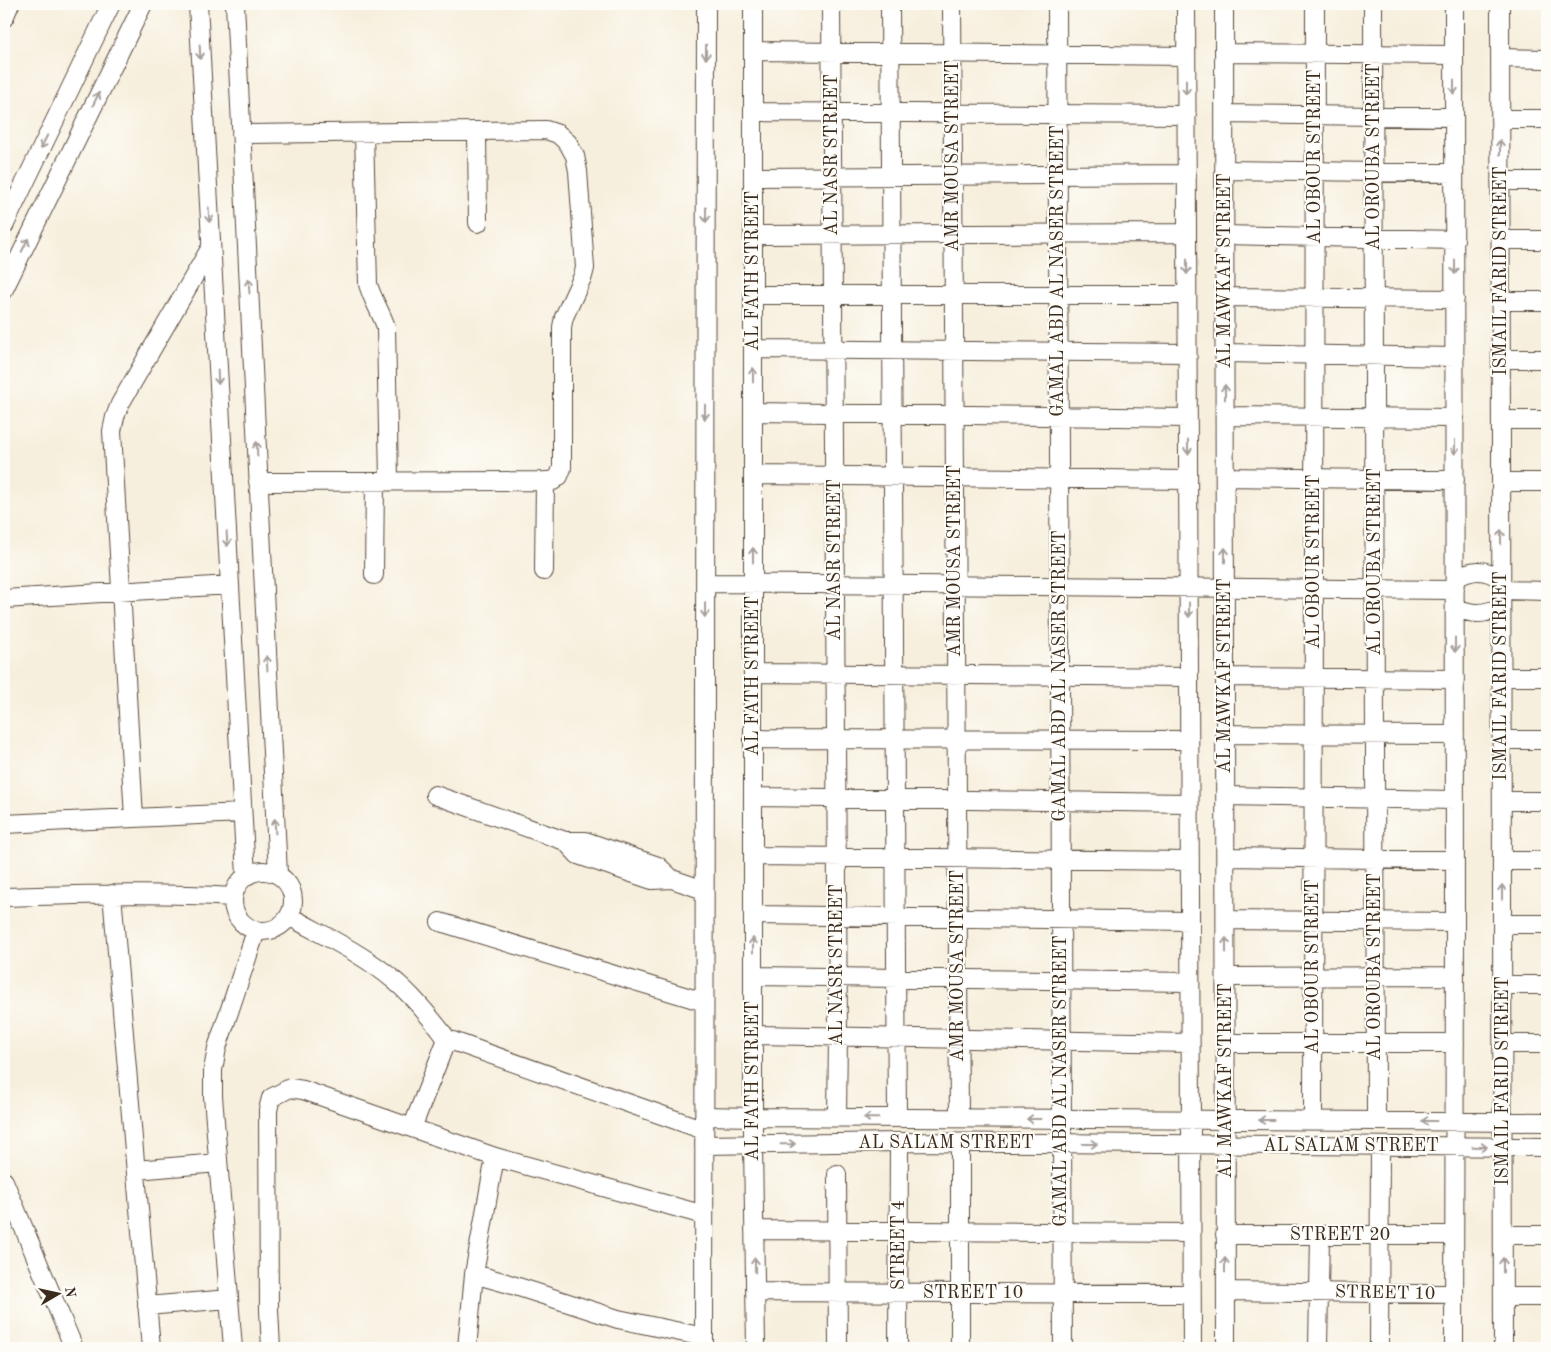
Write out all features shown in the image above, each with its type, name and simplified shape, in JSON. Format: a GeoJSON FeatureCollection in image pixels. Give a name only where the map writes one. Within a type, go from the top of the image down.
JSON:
{"type":"FeatureCollection","features":[{"type":"Feature","properties":{"kind":"street"},"geometry":{"type":"LineString","coordinates":[[4,18],[10,4]]}},
{"type":"Feature","properties":{"kind":"street"},"geometry":{"type":"LineString","coordinates":[[4,226],[111,4]]}},
{"type":"Feature","properties":{"kind":"street"},"geometry":{"type":"LineString","coordinates":[[4,289],[143,4]]}},
{"type":"Feature","properties":{"kind":"street"},"geometry":{"type":"LineString","coordinates":[[198,4],[246,876]]}},
{"type":"Feature","properties":{"kind":"street"},"geometry":{"type":"LineString","coordinates":[[235,4],[278,874]]}},
{"type":"Feature","properties":{"kind":"street"},"geometry":{"type":"LineString","coordinates":[[474,1274],[618,1319],[704,1342],[706,4]]}},
{"type":"Feature","properties":{"kind":"street","name":"AL FATH STREET"},"geometry":{"type":"LineString","coordinates":[[754,4],[753,1145],[756,1348]]}},
{"type":"Feature","properties":{"kind":"street","name":"AL NASR STREET"},"geometry":{"type":"LineString","coordinates":[[831,4],[838,977],[837,1117]]}},
{"type":"Feature","properties":{"kind":"street"},"geometry":{"type":"LineString","coordinates":[[890,4],[897,1118]]}},
{"type":"Feature","properties":{"kind":"street","name":"AMR MOUSA STREET"},"geometry":{"type":"LineString","coordinates":[[952,4],[959,1118]]}},
{"type":"Feature","properties":{"kind":"street","name":"GAMAL ABD AL NASER STREET"},"geometry":{"type":"LineString","coordinates":[[1056,4],[1063,1348]]}},
{"type":"Feature","properties":{"kind":"street","name":"AL MAWKAF STREET"},"geometry":{"type":"LineString","coordinates":[[1186,4],[1192,1348]]}},
{"type":"Feature","properties":{"kind":"street","name":"AL MAWKAF STREET"},"geometry":{"type":"LineString","coordinates":[[1224,4],[1226,1348]]}},
{"type":"Feature","properties":{"kind":"street","name":"AL OBOUR STREET"},"geometry":{"type":"LineString","coordinates":[[1313,1120],[1315,4]]}},
{"type":"Feature","properties":{"kind":"street","name":"AL OROUBA STREET"},"geometry":{"type":"LineString","coordinates":[[1374,4],[1376,1120]]}},
{"type":"Feature","properties":{"kind":"street"},"geometry":{"type":"LineString","coordinates":[[1454,4],[1454,1348]]}},
{"type":"Feature","properties":{"kind":"street","name":"ISMAIL FARID STREET"},"geometry":{"type":"LineString","coordinates":[[1500,4],[1503,1348]]}},
{"type":"Feature","properties":{"kind":"street"},"geometry":{"type":"LineString","coordinates":[[753,51],[1186,56]]}},
{"type":"Feature","properties":{"kind":"street"},"geometry":{"type":"LineString","coordinates":[[1224,53],[1454,55]]}},
{"type":"Feature","properties":{"kind":"street"},"geometry":{"type":"LineString","coordinates":[[1500,58],[1547,59]]}},
{"type":"Feature","properties":{"kind":"street"},"geometry":{"type":"LineString","coordinates":[[753,112],[1186,115]]}},
{"type":"Feature","properties":{"kind":"street"},"geometry":{"type":"LineString","coordinates":[[1224,114],[1454,117]]}},
{"type":"Feature","properties":{"kind":"street"},"geometry":{"type":"LineString","coordinates":[[1500,119],[1547,119]]}},
{"type":"Feature","properties":{"kind":"street"},"geometry":{"type":"LineString","coordinates":[[241,134],[546,130],[558,134],[568,143],[575,156],[578,171],[585,268],[564,317],[562,327],[562,468],[560,476],[553,481],[258,482]]}},
{"type":"Feature","properties":{"kind":"street"},"geometry":{"type":"LineString","coordinates":[[477,131],[478,223]]}},
{"type":"Feature","properties":{"kind":"street"},"geometry":{"type":"LineString","coordinates":[[364,133],[368,284],[386,327],[382,481],[374,575]]}},
{"type":"Feature","properties":{"kind":"street"},"geometry":{"type":"LineString","coordinates":[[1224,170],[1454,173]]}},
{"type":"Feature","properties":{"kind":"street"},"geometry":{"type":"LineString","coordinates":[[753,177],[1187,174]]}},
{"type":"Feature","properties":{"kind":"street"},"geometry":{"type":"LineString","coordinates":[[1500,181],[1547,180]]}},
{"type":"Feature","properties":{"kind":"street"},"geometry":{"type":"LineString","coordinates":[[753,236],[1187,233]]}},
{"type":"Feature","properties":{"kind":"street"},"geometry":{"type":"LineString","coordinates":[[1224,235],[1455,240]]}},
{"type":"Feature","properties":{"kind":"street"},"geometry":{"type":"LineString","coordinates":[[1501,240],[1547,240]]}},
{"type":"Feature","properties":{"kind":"street"},"geometry":{"type":"LineString","coordinates":[[134,818],[112,431],[120,404],[211,248]]}},
{"type":"Feature","properties":{"kind":"street"},"geometry":{"type":"LineString","coordinates":[[753,295],[1187,295]]}},
{"type":"Feature","properties":{"kind":"street"},"geometry":{"type":"LineString","coordinates":[[1225,297],[1455,299]]}},
{"type":"Feature","properties":{"kind":"street"},"geometry":{"type":"LineString","coordinates":[[1501,301],[1547,301]]}},
{"type":"Feature","properties":{"kind":"street"},"geometry":{"type":"LineString","coordinates":[[753,349],[1188,353]]}},
{"type":"Feature","properties":{"kind":"street"},"geometry":{"type":"LineString","coordinates":[[1225,353],[1455,357]]}},
{"type":"Feature","properties":{"kind":"street"},"geometry":{"type":"LineString","coordinates":[[1501,359],[1547,359]]}},
{"type":"Feature","properties":{"kind":"street"},"geometry":{"type":"LineString","coordinates":[[753,412],[1188,418]]}},
{"type":"Feature","properties":{"kind":"street"},"geometry":{"type":"LineString","coordinates":[[1225,416],[1455,418]]}},
{"type":"Feature","properties":{"kind":"street"},"geometry":{"type":"LineString","coordinates":[[1501,420],[1547,420]]}},
{"type":"Feature","properties":{"kind":"street"},"geometry":{"type":"LineString","coordinates":[[754,475],[1188,480]]}},
{"type":"Feature","properties":{"kind":"street"},"geometry":{"type":"LineString","coordinates":[[1225,477],[1455,480]]}},
{"type":"Feature","properties":{"kind":"street"},"geometry":{"type":"LineString","coordinates":[[544,570],[545,481]]}},
{"type":"Feature","properties":{"kind":"street"},"geometry":{"type":"LineString","coordinates":[[1501,482],[1547,482]]}},
{"type":"Feature","properties":{"kind":"street"},"geometry":{"type":"LineString","coordinates":[[1455,591],[1467,572],[1479,570],[1491,573],[1501,592]]}},
{"type":"Feature","properties":{"kind":"street"},"geometry":{"type":"LineString","coordinates":[[705,583],[1455,591]]}},
{"type":"Feature","properties":{"kind":"street"},"geometry":{"type":"LineString","coordinates":[[4,599],[230,585]]}},
{"type":"Feature","properties":{"kind":"street"},"geometry":{"type":"LineString","coordinates":[[1455,591],[1465,612],[1478,614],[1490,612],[1501,592]]}},
{"type":"Feature","properties":{"kind":"street"},"geometry":{"type":"LineString","coordinates":[[1501,592],[1547,591]]}},
{"type":"Feature","properties":{"kind":"street"},"geometry":{"type":"LineString","coordinates":[[753,673],[1189,677]]}},
{"type":"Feature","properties":{"kind":"street"},"geometry":{"type":"LineString","coordinates":[[1225,677],[1455,679]]}},
{"type":"Feature","properties":{"kind":"street"},"geometry":{"type":"LineString","coordinates":[[1502,677],[1547,677]]}},
{"type":"Feature","properties":{"kind":"street"},"geometry":{"type":"LineString","coordinates":[[1226,734],[1455,735]]}},
{"type":"Feature","properties":{"kind":"street"},"geometry":{"type":"LineString","coordinates":[[754,738],[1189,740]]}},
{"type":"Feature","properties":{"kind":"street"},"geometry":{"type":"LineString","coordinates":[[1502,740],[1547,740]]}},
{"type":"Feature","properties":{"kind":"street"},"geometry":{"type":"LineString","coordinates":[[435,796],[564,841],[578,855],[652,880],[672,879],[704,890]]}},
{"type":"Feature","properties":{"kind":"street"},"geometry":{"type":"LineString","coordinates":[[1226,796],[1455,800]]}},
{"type":"Feature","properties":{"kind":"street"},"geometry":{"type":"LineString","coordinates":[[753,797],[1190,803]]}},
{"type":"Feature","properties":{"kind":"street"},"geometry":{"type":"LineString","coordinates":[[1502,800],[1547,801]]}},
{"type":"Feature","properties":{"kind":"street"},"geometry":{"type":"LineString","coordinates":[[4,824],[242,812]]}},
{"type":"Feature","properties":{"kind":"street"},"geometry":{"type":"LineString","coordinates":[[754,856],[1190,861]]}},
{"type":"Feature","properties":{"kind":"street"},"geometry":{"type":"LineString","coordinates":[[1226,857],[1455,860]]}},
{"type":"Feature","properties":{"kind":"street"},"geometry":{"type":"LineString","coordinates":[[1502,861],[1547,861]]}},
{"type":"Feature","properties":{"kind":"street"},"geometry":{"type":"LineString","coordinates":[[262,870],[278,874],[289,886],[292,893],[292,909],[289,916],[278,927],[271,930],[256,931],[249,928],[234,912],[232,897],[234,889],[239,882],[253,872],[262,870]]}},
{"type":"Feature","properties":{"kind":"street"},"geometry":{"type":"LineString","coordinates":[[112,894],[151,1348]]}},
{"type":"Feature","properties":{"kind":"street"},"geometry":{"type":"LineString","coordinates":[[4,897],[182,894],[232,897]]}},
{"type":"Feature","properties":{"kind":"street"},"geometry":{"type":"LineString","coordinates":[[753,915],[1190,921]]}},
{"type":"Feature","properties":{"kind":"street"},"geometry":{"type":"LineString","coordinates":[[289,916],[355,953],[394,980],[423,1008],[447,1038],[704,1130]]}},
{"type":"Feature","properties":{"kind":"street"},"geometry":{"type":"LineString","coordinates":[[1226,920],[1455,922]]}},
{"type":"Feature","properties":{"kind":"street"},"geometry":{"type":"LineString","coordinates":[[440,922],[704,1002]]}},
{"type":"Feature","properties":{"kind":"street"},"geometry":{"type":"LineString","coordinates":[[1502,924],[1547,924]]}},
{"type":"Feature","properties":{"kind":"street"},"geometry":{"type":"LineString","coordinates":[[233,1348],[212,1096],[213,1070],[216,1048],[256,931]]}},
{"type":"Feature","properties":{"kind":"street"},"geometry":{"type":"LineString","coordinates":[[754,976],[1190,982]]}},
{"type":"Feature","properties":{"kind":"street"},"geometry":{"type":"LineString","coordinates":[[1226,977],[1455,976]]}},
{"type":"Feature","properties":{"kind":"street"},"geometry":{"type":"LineString","coordinates":[[1502,985],[1547,985]]}},
{"type":"Feature","properties":{"kind":"street"},"geometry":{"type":"LineString","coordinates":[[753,1035],[1190,1043]]}},
{"type":"Feature","properties":{"kind":"street"},"geometry":{"type":"LineString","coordinates":[[412,1128],[447,1038]]}},
{"type":"Feature","properties":{"kind":"street"},"geometry":{"type":"LineString","coordinates":[[1226,1043],[1455,1043]]}},
{"type":"Feature","properties":{"kind":"street"},"geometry":{"type":"LineString","coordinates":[[1503,1044],[1547,1044]]}},
{"type":"Feature","properties":{"kind":"street"},"geometry":{"type":"LineString","coordinates":[[271,1348],[269,1310],[268,1110],[272,1098],[290,1088],[303,1090],[495,1157],[704,1215]]}},
{"type":"Feature","properties":{"kind":"street","name":"AL SALAM STREET"},"geometry":{"type":"LineString","coordinates":[[704,1130],[753,1117],[1547,1122]]}},
{"type":"Feature","properties":{"kind":"street","name":"AL SALAM STREET"},"geometry":{"type":"LineString","coordinates":[[704,1130],[753,1145],[899,1142],[1547,1147]]}},
{"type":"Feature","properties":{"kind":"street","name":"STREET 4"},"geometry":{"type":"LineString","coordinates":[[898,1348],[899,1142]]}},
{"type":"Feature","properties":{"kind":"street"},"geometry":{"type":"LineString","coordinates":[[960,1143],[960,1348]]}},
{"type":"Feature","properties":{"kind":"street"},"geometry":{"type":"LineString","coordinates":[[1379,1348],[1380,1146]]}},
{"type":"Feature","properties":{"kind":"street"},"geometry":{"type":"LineString","coordinates":[[467,1348],[474,1274],[495,1157]]}},
{"type":"Feature","properties":{"kind":"street"},"geometry":{"type":"LineString","coordinates":[[136,1170],[218,1164]]}},
{"type":"Feature","properties":{"kind":"street"},"geometry":{"type":"LineString","coordinates":[[837,1174],[838,1348]]}},
{"type":"Feature","properties":{"kind":"street"},"geometry":{"type":"LineString","coordinates":[[4,1181],[74,1348]]}},
{"type":"Feature","properties":{"kind":"street"},"geometry":{"type":"LineString","coordinates":[[754,1230],[1191,1233]]}},
{"type":"Feature","properties":{"kind":"street","name":"STREET 20"},"geometry":{"type":"LineString","coordinates":[[1225,1235],[1454,1235]]}},
{"type":"Feature","properties":{"kind":"street"},"geometry":{"type":"LineString","coordinates":[[1318,1348],[1320,1235]]}},
{"type":"Feature","properties":{"kind":"street"},"geometry":{"type":"LineString","coordinates":[[1503,1235],[1547,1235]]}},
{"type":"Feature","properties":{"kind":"street","name":"STREET 10"},"geometry":{"type":"LineString","coordinates":[[1226,1291],[1454,1294]]}},
{"type":"Feature","properties":{"kind":"street","name":"STREET 10"},"geometry":{"type":"LineString","coordinates":[[755,1292],[1191,1294]]}},
{"type":"Feature","properties":{"kind":"street"},"geometry":{"type":"LineString","coordinates":[[1503,1297],[1547,1297]]}},
{"type":"Feature","properties":{"kind":"street"},"geometry":{"type":"LineString","coordinates":[[147,1306],[229,1299]]}}]}
